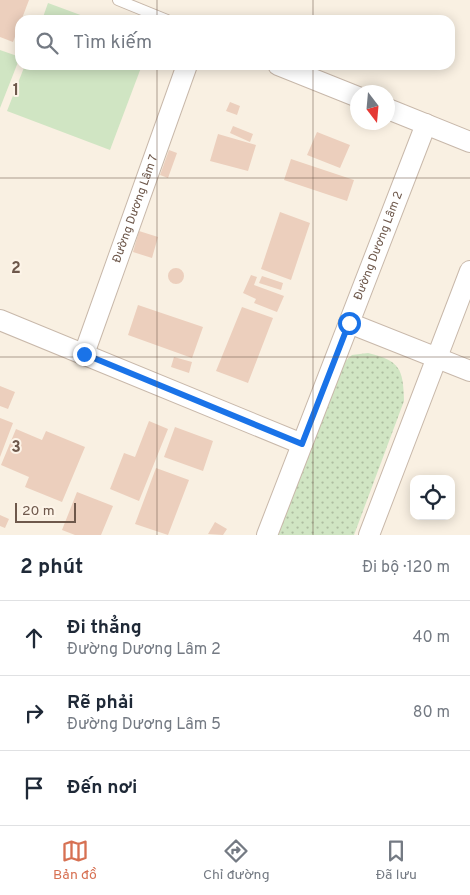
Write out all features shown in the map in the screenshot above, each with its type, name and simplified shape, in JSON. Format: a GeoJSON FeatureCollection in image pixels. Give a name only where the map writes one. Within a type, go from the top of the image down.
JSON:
{"type":"FeatureCollection","features":[{"type":"Feature","properties":{"kind":"street","name":"Đường Dương Lâm 7"},"geometry":{"type":"LineString","coordinates":[[84,354],[185,70]]}},
{"type":"Feature","properties":{"kind":"street"},"geometry":{"type":"LineString","coordinates":[[290,70],[350,94]]}},
{"type":"Feature","properties":{"kind":"street"},"geometry":{"type":"LineString","coordinates":[[395,112],[470,142]]}},
{"type":"Feature","properties":{"kind":"street","name":"Đường Dương Lâm 2"},"geometry":{"type":"LineString","coordinates":[[267,535],[426,124]]}},
{"type":"Feature","properties":{"kind":"street"},"geometry":{"type":"LineString","coordinates":[[369,535],[470,271]]}},
{"type":"Feature","properties":{"kind":"street"},"geometry":{"type":"LineString","coordinates":[[0,320],[302,444]]}},
{"type":"Feature","properties":{"kind":"street"},"geometry":{"type":"LineString","coordinates":[[349,323],[470,371]]}},
{"type":"Feature","properties":{"kind":"lane"},"geometry":{"type":"LineString","coordinates":[[118,0],[154,15]]}},
{"type":"Feature","properties":{"kind":"green space"},"geometry":{"type":"Polygon","coordinates":[[[48,3],[80,15],[44,15],[48,3]]]}},
{"type":"Feature","properties":{"kind":"green space"},"geometry":{"type":"Polygon","coordinates":[[[0,50],[15,55],[15,70],[0,108],[0,50]]]}},
{"type":"Feature","properties":{"kind":"green space"},"geometry":{"type":"Polygon","coordinates":[[[23,70],[140,70],[110,150],[7,111],[23,70]]]}},
{"type":"Feature","properties":{"kind":"green space"},"geometry":{"type":"Polygon","coordinates":[[[368,353],[387,359],[398,368],[401,373],[404,401],[354,535],[275,535],[342,364],[352,355],[368,353]]]}},
{"type":"Feature","properties":{"kind":"building"},"geometry":{"type":"Polygon","coordinates":[[[0,0],[29,0],[23,15],[15,15],[15,37],[13,42],[0,37],[0,0]]]}},
{"type":"Feature","properties":{"kind":"building"},"geometry":{"type":"Polygon","coordinates":[[[230,102],[240,106],[237,115],[226,111],[230,102]]]}},
{"type":"Feature","properties":{"kind":"building"},"geometry":{"type":"Polygon","coordinates":[[[233,126],[253,134],[250,142],[230,133],[233,126]]]}},
{"type":"Feature","properties":{"kind":"building"},"geometry":{"type":"Polygon","coordinates":[[[317,132],[350,145],[340,168],[307,155],[317,132]]]}},
{"type":"Feature","properties":{"kind":"building"},"geometry":{"type":"Polygon","coordinates":[[[218,134],[256,145],[248,171],[210,161],[218,134]]]}},
{"type":"Feature","properties":{"kind":"building"},"geometry":{"type":"Polygon","coordinates":[[[169,150],[177,153],[168,178],[160,175],[169,150]]]}},
{"type":"Feature","properties":{"kind":"building"},"geometry":{"type":"Polygon","coordinates":[[[291,159],[354,180],[347,201],[284,180],[291,159]]]}},
{"type":"Feature","properties":{"kind":"building"},"geometry":{"type":"Polygon","coordinates":[[[280,212],[310,223],[291,280],[261,269],[280,212]]]}},
{"type":"Feature","properties":{"kind":"building"},"geometry":{"type":"Polygon","coordinates":[[[139,231],[158,237],[152,258],[133,252],[139,231]]]}},
{"type":"Feature","properties":{"kind":"building"},"geometry":{"type":"Polygon","coordinates":[[[176,268],[184,276],[176,284],[168,276],[176,268]]]}},
{"type":"Feature","properties":{"kind":"building"},"geometry":{"type":"Polygon","coordinates":[[[251,275],[257,277],[254,285],[284,296],[277,312],[254,303],[256,299],[243,293],[251,275]]]}},
{"type":"Feature","properties":{"kind":"building"},"geometry":{"type":"Polygon","coordinates":[[[262,276],[283,283],[281,290],[259,283],[262,276]]]}},
{"type":"Feature","properties":{"kind":"building"},"geometry":{"type":"Polygon","coordinates":[[[138,305],[203,327],[192,358],[128,335],[138,305]]]}},
{"type":"Feature","properties":{"kind":"building"},"geometry":{"type":"Polygon","coordinates":[[[242,307],[273,318],[248,383],[216,371],[242,307]]]}},
{"type":"Feature","properties":{"kind":"building"},"geometry":{"type":"Polygon","coordinates":[[[174,357],[192,362],[189,373],[171,367],[174,357]]]}},
{"type":"Feature","properties":{"kind":"building"},"geometry":{"type":"Polygon","coordinates":[[[0,386],[15,392],[8,409],[0,406],[0,386]]]}},
{"type":"Feature","properties":{"kind":"building"},"geometry":{"type":"Polygon","coordinates":[[[0,418],[13,423],[0,457],[0,418]]]}},
{"type":"Feature","properties":{"kind":"building"},"geometry":{"type":"Polygon","coordinates":[[[149,421],[168,429],[139,501],[110,489],[124,453],[135,457],[149,421]]]}},
{"type":"Feature","properties":{"kind":"building"},"geometry":{"type":"Polygon","coordinates":[[[175,427],[213,441],[203,471],[164,457],[175,427]]]}},
{"type":"Feature","properties":{"kind":"building"},"geometry":{"type":"Polygon","coordinates":[[[16,429],[42,440],[46,431],[85,447],[62,502],[25,487],[29,477],[1,465],[16,429]]]}},
{"type":"Feature","properties":{"kind":"building"},"geometry":{"type":"Polygon","coordinates":[[[156,468],[189,480],[168,535],[135,524],[156,468]]]}},
{"type":"Feature","properties":{"kind":"building"},"geometry":{"type":"Polygon","coordinates":[[[77,492],[113,506],[101,535],[75,535],[62,530],[77,492]]]}},
{"type":"Feature","properties":{"kind":"building"},"geometry":{"type":"Polygon","coordinates":[[[0,515],[9,519],[5,528],[0,526],[0,515]]]}},
{"type":"Feature","properties":{"kind":"building"},"geometry":{"type":"Polygon","coordinates":[[[215,522],[227,529],[223,535],[208,534],[215,522]]]}},
{"type":"Feature","properties":{"kind":"route"},"geometry":{"type":"LineString","coordinates":[[84,354],[302,444],[349,323]]}}]}
